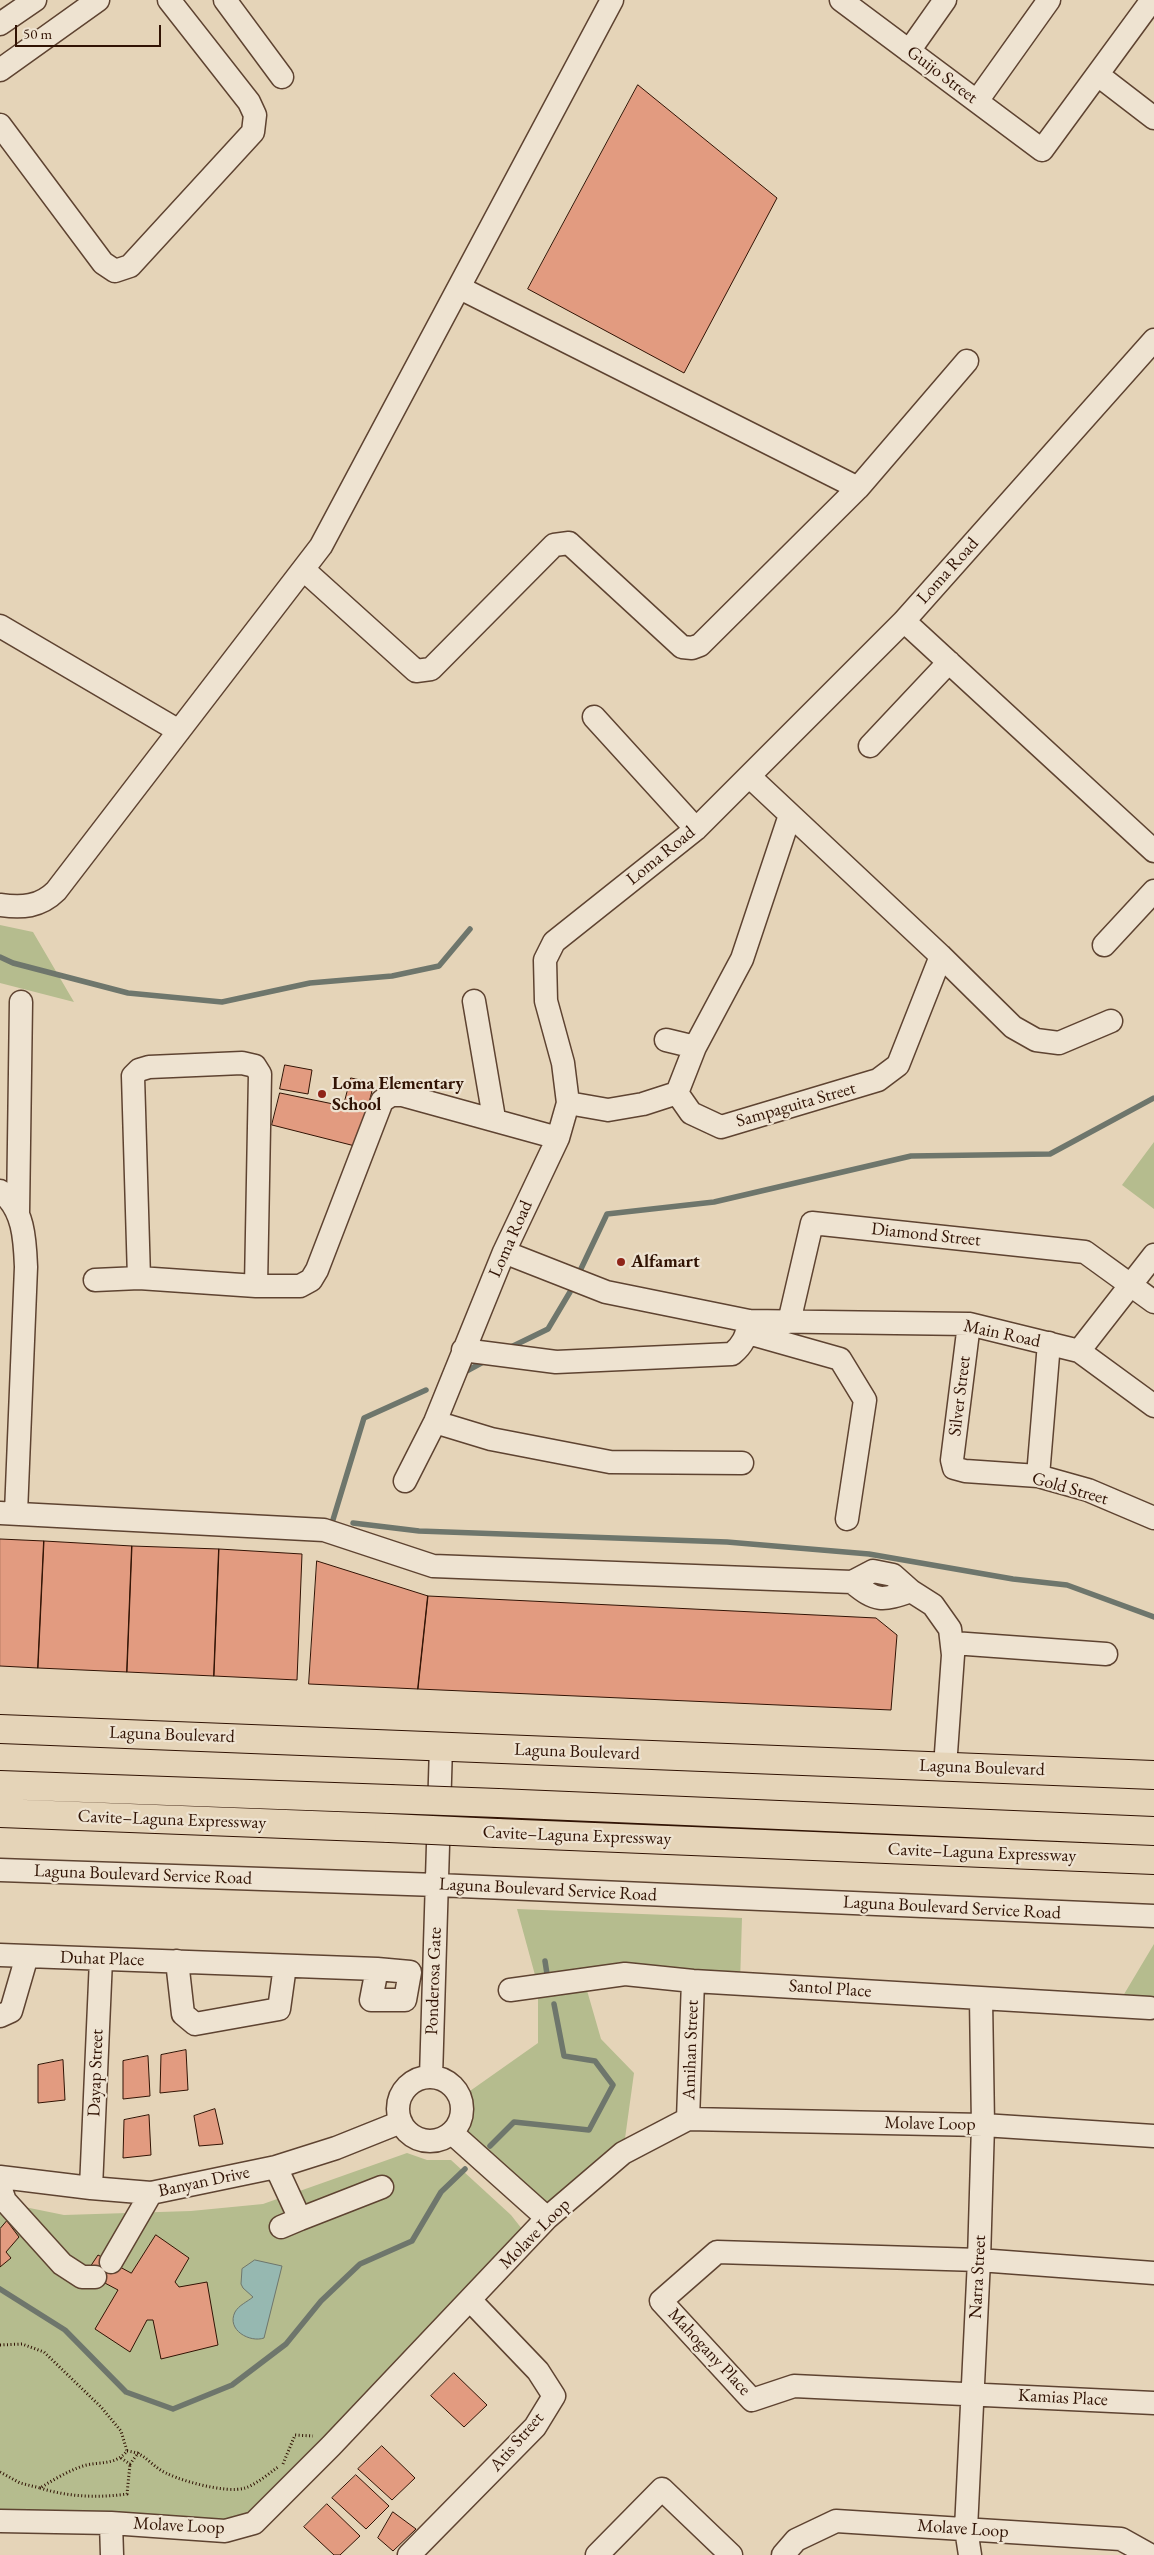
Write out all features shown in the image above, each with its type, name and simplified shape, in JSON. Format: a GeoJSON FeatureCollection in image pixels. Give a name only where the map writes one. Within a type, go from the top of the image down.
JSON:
{"type":"FeatureCollection","features":[{"type":"Feature","properties":{"kind":"main road","name":"Laguna Boulevard"},"geometry":{"type":"LineString","coordinates":[[0,1728],[1154,1775]]}},
{"type":"Feature","properties":{"kind":"main road","name":"Cavite–Laguna Expressway"},"geometry":{"type":"LineString","coordinates":[[0,1785],[498,1803],[1154,1831]]}},
{"type":"Feature","properties":{"kind":"main road","name":"Cavite–Laguna Expressway"},"geometry":{"type":"LineString","coordinates":[[0,1813],[1154,1860]]}},
{"type":"Feature","properties":{"kind":"street"},"geometry":{"type":"LineString","coordinates":[[0,24],[34,0]]}},
{"type":"Feature","properties":{"kind":"street"},"geometry":{"type":"LineString","coordinates":[[0,70],[98,0]]}},
{"type":"Feature","properties":{"kind":"street"},"geometry":{"type":"LineString","coordinates":[[0,125],[103,263],[115,271],[130,266],[253,132],[255,115],[249,102],[169,0]]}},
{"type":"Feature","properties":{"kind":"street"},"geometry":{"type":"LineString","coordinates":[[225,0],[282,77]]}},
{"type":"Feature","properties":{"kind":"street"},"geometry":{"type":"LineString","coordinates":[[0,905],[31,906],[44,901],[56,891],[304,570],[331,529],[612,0]]}},
{"type":"Feature","properties":{"kind":"street","name":"Guijo Street"},"geometry":{"type":"LineString","coordinates":[[841,0],[1042,150],[1098,76]]}},
{"type":"Feature","properties":{"kind":"street"},"geometry":{"type":"LineString","coordinates":[[909,51],[945,0]]}},
{"type":"Feature","properties":{"kind":"street"},"geometry":{"type":"LineString","coordinates":[[977,101],[1049,0]]}},
{"type":"Feature","properties":{"kind":"street"},"geometry":{"type":"LineString","coordinates":[[1152,0],[1098,76],[1154,118]]}},
{"type":"Feature","properties":{"kind":"street"},"geometry":{"type":"LineString","coordinates":[[460,288],[858,488]]}},
{"type":"Feature","properties":{"kind":"street","name":"Loma Road"},"geometry":{"type":"LineString","coordinates":[[405,1481],[435,1422],[504,1252],[558,1138],[568,1103],[563,1063],[546,1001],[545,960],[554,942],[696,829],[904,621],[1154,340]]}},
{"type":"Feature","properties":{"kind":"street"},"geometry":{"type":"LineString","coordinates":[[304,570],[416,671],[423,672],[430,669],[554,545],[569,543],[682,647],[692,648],[700,645],[858,488],[967,361]]}},
{"type":"Feature","properties":{"kind":"street"},"geometry":{"type":"LineString","coordinates":[[904,621],[1154,851]]}},
{"type":"Feature","properties":{"kind":"street"},"geometry":{"type":"LineString","coordinates":[[0,626],[179,731]]}},
{"type":"Feature","properties":{"kind":"street"},"geometry":{"type":"LineString","coordinates":[[870,746],[949,662]]}},
{"type":"Feature","properties":{"kind":"street"},"geometry":{"type":"LineString","coordinates":[[594,717],[696,829]]}},
{"type":"Feature","properties":{"kind":"street"},"geometry":{"type":"LineString","coordinates":[[749,776],[942,956],[1013,1027],[1036,1040],[1059,1043],[1111,1021]]}},
{"type":"Feature","properties":{"kind":"street"},"geometry":{"type":"LineString","coordinates":[[568,1103],[608,1110],[643,1104],[677,1093],[695,1047],[742,959],[790,815]]}},
{"type":"Feature","properties":{"kind":"street"},"geometry":{"type":"LineString","coordinates":[[1104,945],[1154,891]]}},
{"type":"Feature","properties":{"kind":"street","name":"Sampaguita Street"},"geometry":{"type":"LineString","coordinates":[[677,1093],[691,1113],[720,1127],[878,1080],[898,1065],[942,956]]}},
{"type":"Feature","properties":{"kind":"street"},"geometry":{"type":"LineString","coordinates":[[474,1001],[494,1118]]}},
{"type":"Feature","properties":{"kind":"street"},"geometry":{"type":"LineString","coordinates":[[21,1002],[18,1213],[25,1238],[26,1267],[8,1513],[324,1530],[433,1566],[852,1582],[868,1596],[888,1599],[911,1592],[923,1597],[943,1617],[950,1629],[953,1643],[945,1767]]}},
{"type":"Feature","properties":{"kind":"street"},"geometry":{"type":"LineString","coordinates":[[666,1040],[695,1047]]}},
{"type":"Feature","properties":{"kind":"street"},"geometry":{"type":"LineString","coordinates":[[139,1278],[133,1076],[139,1070],[149,1067],[242,1063],[255,1066],[260,1074],[256,1286]]}},
{"type":"Feature","properties":{"kind":"street"},"geometry":{"type":"LineString","coordinates":[[95,1280],[139,1278],[256,1286],[300,1286],[311,1280],[317,1270],[382,1101],[391,1095],[402,1095],[494,1118],[558,1138]]}},
{"type":"Feature","properties":{"kind":"street"},"geometry":{"type":"LineString","coordinates":[[0,1191],[18,1213]]}},
{"type":"Feature","properties":{"kind":"street","name":"Diamond Street"},"geometry":{"type":"LineString","coordinates":[[780,1322],[812,1223],[1085,1252],[1132,1286]]}},
{"type":"Feature","properties":{"kind":"street"},"geometry":{"type":"LineString","coordinates":[[504,1252],[606,1292],[748,1327],[840,1359],[865,1400],[847,1519]]}},
{"type":"Feature","properties":{"kind":"street"},"geometry":{"type":"LineString","coordinates":[[1079,1352],[1132,1286],[1154,1255]]}},
{"type":"Feature","properties":{"kind":"street"},"geometry":{"type":"LineString","coordinates":[[1132,1286],[1154,1302]]}},
{"type":"Feature","properties":{"kind":"street","name":"Main Road"},"geometry":{"type":"LineString","coordinates":[[748,1327],[780,1322],[969,1324],[1079,1352],[1154,1406]]}},
{"type":"Feature","properties":{"kind":"street","name":"Silver Street"},"geometry":{"type":"LineString","coordinates":[[954,1468],[952,1460],[969,1324]]}},
{"type":"Feature","properties":{"kind":"street"},"geometry":{"type":"LineString","coordinates":[[464,1350],[556,1362],[732,1354],[742,1346],[748,1327]]}},
{"type":"Feature","properties":{"kind":"street"},"geometry":{"type":"LineString","coordinates":[[1038,1476],[1049,1343]]}},
{"type":"Feature","properties":{"kind":"street"},"geometry":{"type":"LineString","coordinates":[[435,1422],[491,1439],[610,1462],[742,1463]]}},
{"type":"Feature","properties":{"kind":"street","name":"Gold Street"},"geometry":{"type":"LineString","coordinates":[[954,1468],[965,1471],[1038,1476],[1088,1490],[1154,1518]]}},
{"type":"Feature","properties":{"kind":"street"},"geometry":{"type":"LineString","coordinates":[[953,1643],[1106,1654]]}},
{"type":"Feature","properties":{"kind":"street","name":"Ponderosa Gate"},"geometry":{"type":"LineString","coordinates":[[431,2077],[442,1746]]}},
{"type":"Feature","properties":{"kind":"street","name":"Laguna Boulevard Service Road"},"geometry":{"type":"LineString","coordinates":[[0,1870],[437,1885],[1154,1916]]}},
{"type":"Feature","properties":{"kind":"street","name":"Duhat Place"},"geometry":{"type":"LineString","coordinates":[[0,1955],[377,1969]]}},
{"type":"Feature","properties":{"kind":"street"},"geometry":{"type":"LineString","coordinates":[[0,2016],[11,2011],[27,1956]]}},
{"type":"Feature","properties":{"kind":"street","name":"Dayap Street"},"geometry":{"type":"LineString","coordinates":[[91,2188],[101,1958]]}},
{"type":"Feature","properties":{"kind":"street"},"geometry":{"type":"LineString","coordinates":[[177,1962],[183,2014],[195,2024],[280,2010],[285,1966]]}},
{"type":"Feature","properties":{"kind":"street","name":"Santol Place"},"geometry":{"type":"LineString","coordinates":[[510,1990],[625,1974],[981,1999],[1150,2008]]}},
{"type":"Feature","properties":{"kind":"street","name":"Amihan Street"},"geometry":{"type":"LineString","coordinates":[[688,2119],[693,1980]]}},
{"type":"Feature","properties":{"kind":"street","name":"Narra Street"},"geometry":{"type":"LineString","coordinates":[[970,2555],[966,2529],[979,2260],[983,2125],[981,1999]]}},
{"type":"Feature","properties":{"kind":"street"},"geometry":{"type":"LineString","coordinates":[[431,2077],[449,2084],[460,2098],[461,2117],[452,2133],[434,2141],[424,2140],[406,2131],[398,2112],[399,2101],[404,2091],[416,2081],[431,2077]]}},
{"type":"Feature","properties":{"kind":"street","name":"Molave Loop"},"geometry":{"type":"LineString","coordinates":[[0,2520],[111,2523],[225,2531],[254,2523],[471,2301],[547,2218],[623,2153],[688,2119],[983,2125],[1154,2136]]}},
{"type":"Feature","properties":{"kind":"street","name":"Banyan Drive"},"geometry":{"type":"LineString","coordinates":[[0,2177],[151,2193],[276,2167],[336,2148],[401,2122]]}},
{"type":"Feature","properties":{"kind":"street"},"geometry":{"type":"LineString","coordinates":[[452,2133],[547,2218]]}},
{"type":"Feature","properties":{"kind":"street"},"geometry":{"type":"LineString","coordinates":[[276,2167],[290,2223],[382,2187]]}},
{"type":"Feature","properties":{"kind":"street"},"geometry":{"type":"LineString","coordinates":[[0,2187],[5,2201],[62,2264],[82,2278],[103,2270],[151,2193]]}},
{"type":"Feature","properties":{"kind":"street","name":"Mahogany Place"},"geometry":{"type":"LineString","coordinates":[[972,2393],[794,2386],[752,2400],[662,2301],[718,2252],[979,2260]]}},
{"type":"Feature","properties":{"kind":"street"},"geometry":{"type":"LineString","coordinates":[[979,2260],[1154,2273]]}},
{"type":"Feature","properties":{"kind":"street","name":"Atis Street"},"geometry":{"type":"LineString","coordinates":[[409,2555],[535,2427],[554,2396],[538,2371],[471,2301]]}},
{"type":"Feature","properties":{"kind":"street","name":"Kamias Place"},"geometry":{"type":"LineString","coordinates":[[972,2393],[1154,2402]]}},
{"type":"Feature","properties":{"kind":"street"},"geometry":{"type":"LineString","coordinates":[[597,2555],[662,2489],[731,2555]]}},
{"type":"Feature","properties":{"kind":"street","name":"Molave Loop"},"geometry":{"type":"LineString","coordinates":[[783,2555],[796,2540],[836,2521],[1121,2539],[1150,2555]]}},
{"type":"Feature","properties":{"kind":"street"},"geometry":{"type":"LineString","coordinates":[[111,2523],[112,2555]]}},
{"type":"Feature","properties":{"kind":"path"},"geometry":{"type":"LineString","coordinates":[[0,2345],[22,2344],[44,2352],[101,2407],[121,2431],[127,2451]]}},
{"type":"Feature","properties":{"kind":"path"},"geometry":{"type":"LineString","coordinates":[[127,2451],[139,2452],[160,2470],[192,2482],[220,2488],[244,2488],[283,2464],[295,2435],[322,2436],[331,2446]]}},
{"type":"Feature","properties":{"kind":"path"},"geometry":{"type":"LineString","coordinates":[[40,2488],[84,2465],[103,2464],[121,2458],[127,2451]]}},
{"type":"Feature","properties":{"kind":"path"},"geometry":{"type":"LineString","coordinates":[[0,2472],[20,2483],[78,2496],[105,2497],[127,2494],[130,2464],[139,2452]]}},
{"type":"Feature","properties":{"kind":"path"},"geometry":{"type":"LineString","coordinates":[[121,2458],[130,2464]]}},
{"type":"Feature","properties":{"kind":"green space"},"geometry":{"type":"Polygon","coordinates":[[[0,925],[33,932],[74,1002],[0,983],[0,925]]]}},
{"type":"Feature","properties":{"kind":"green space"},"geometry":{"type":"Polygon","coordinates":[[[1154,1142],[1154,1209],[1122,1185],[1154,1142]]]}},
{"type":"Feature","properties":{"kind":"green space"},"geometry":{"type":"Polygon","coordinates":[[[517,1909],[742,1918],[740,1983],[584,1980],[601,2039],[634,2073],[623,2153],[547,2218],[456,2128],[461,2117],[460,2098],[538,2043],[538,1986],[517,1909]]]}},
{"type":"Feature","properties":{"kind":"green space"},"geometry":{"type":"Polygon","coordinates":[[[1154,1944],[1154,1997],[1150,2008],[1117,2006],[1154,1944]]]}},
{"type":"Feature","properties":{"kind":"green space"},"geometry":{"type":"Polygon","coordinates":[[[407,2153],[427,2160],[451,2160],[511,2215],[522,2229],[252,2518],[225,2527],[0,2516],[0,2202],[64,2215],[191,2211],[263,2204],[407,2153]]]}},
{"type":"Feature","properties":{"kind":"water"},"geometry":{"type":"Polygon","coordinates":[[[255,2260],[282,2266],[264,2338],[252,2339],[241,2334],[234,2324],[233,2318],[239,2307],[253,2297],[241,2284],[242,2269],[255,2260]]]}},
{"type":"Feature","properties":{"kind":"building"},"geometry":{"type":"Polygon","coordinates":[[[638,85],[777,198],[684,373],[528,289],[638,85]]]}},
{"type":"Feature","properties":{"kind":"building"},"geometry":{"type":"Polygon","coordinates":[[[285,1065],[312,1070],[308,1094],[280,1089],[285,1065]]]}},
{"type":"Feature","properties":{"kind":"building"},"geometry":{"type":"Polygon","coordinates":[[[351,1078],[374,1083],[368,1107],[345,1101],[351,1078]]]}},
{"type":"Feature","properties":{"kind":"building"},"geometry":{"type":"Polygon","coordinates":[[[280,1093],[367,1111],[355,1146],[272,1125],[280,1093]]]}},
{"type":"Feature","properties":{"kind":"building"},"geometry":{"type":"Polygon","coordinates":[[[0,1539],[44,1541],[38,1668],[0,1666],[0,1539]]]}},
{"type":"Feature","properties":{"kind":"building"},"geometry":{"type":"Polygon","coordinates":[[[44,1541],[132,1546],[127,1672],[38,1668],[44,1541]]]}},
{"type":"Feature","properties":{"kind":"building"},"geometry":{"type":"Polygon","coordinates":[[[132,1546],[219,1549],[214,1676],[127,1672],[132,1546]]]}},
{"type":"Feature","properties":{"kind":"building"},"geometry":{"type":"Polygon","coordinates":[[[219,1549],[302,1554],[297,1680],[214,1676],[219,1549]]]}},
{"type":"Feature","properties":{"kind":"building"},"geometry":{"type":"Polygon","coordinates":[[[317,1561],[428,1596],[418,1689],[309,1684],[317,1561]]]}},
{"type":"Feature","properties":{"kind":"building"},"geometry":{"type":"Polygon","coordinates":[[[428,1596],[876,1618],[897,1635],[891,1710],[418,1689],[428,1596]]]}},
{"type":"Feature","properties":{"kind":"building"},"geometry":{"type":"Polygon","coordinates":[[[186,2050],[188,2090],[160,2093],[161,2055],[186,2050]]]}},
{"type":"Feature","properties":{"kind":"building"},"geometry":{"type":"Polygon","coordinates":[[[148,2056],[150,2096],[123,2099],[123,2061],[148,2056]]]}},
{"type":"Feature","properties":{"kind":"building"},"geometry":{"type":"Polygon","coordinates":[[[63,2060],[65,2100],[38,2103],[38,2065],[63,2060]]]}},
{"type":"Feature","properties":{"kind":"building"},"geometry":{"type":"Polygon","coordinates":[[[215,2109],[223,2144],[199,2146],[194,2116],[215,2109]]]}},
{"type":"Feature","properties":{"kind":"building"},"geometry":{"type":"Polygon","coordinates":[[[149,2115],[151,2155],[123,2158],[124,2120],[149,2115]]]}},
{"type":"Feature","properties":{"kind":"building"},"geometry":{"type":"Polygon","coordinates":[[[7,2221],[19,2237],[6,2252],[11,2258],[0,2267],[0,2229],[7,2221]]]}},
{"type":"Feature","properties":{"kind":"building"},"geometry":{"type":"Polygon","coordinates":[[[156,2235],[189,2258],[175,2282],[179,2287],[207,2282],[218,2345],[161,2359],[153,2320],[147,2320],[130,2352],[95,2329],[118,2290],[86,2273],[98,2255],[131,2273],[156,2235]]]}},
{"type":"Feature","properties":{"kind":"building"},"geometry":{"type":"Polygon","coordinates":[[[454,2373],[487,2405],[464,2427],[431,2396],[454,2373]]]}},
{"type":"Feature","properties":{"kind":"building"},"geometry":{"type":"Polygon","coordinates":[[[382,2446],[415,2478],[392,2500],[358,2469],[382,2446]]]}},
{"type":"Feature","properties":{"kind":"building"},"geometry":{"type":"Polygon","coordinates":[[[356,2475],[389,2506],[366,2529],[332,2498],[356,2475]]]}},
{"type":"Feature","properties":{"kind":"building"},"geometry":{"type":"Polygon","coordinates":[[[327,2504],[360,2536],[340,2555],[334,2555],[304,2527],[327,2504]]]}},
{"type":"Feature","properties":{"kind":"building"},"geometry":{"type":"Polygon","coordinates":[[[393,2512],[416,2529],[393,2551],[378,2538],[393,2512]]]}},
{"type":"Feature","properties":{"kind":"waterway"},"geometry":{"type":"LineString","coordinates":[[0,957],[13,963],[128,993],[222,1002],[310,983],[392,976],[439,966],[470,929]]}},
{"type":"Feature","properties":{"kind":"waterway"},"geometry":{"type":"LineString","coordinates":[[579,1273],[607,1214],[714,1202],[911,1156],[1050,1154],[1154,1098]]}},
{"type":"Feature","properties":{"kind":"waterway"},"geometry":{"type":"LineString","coordinates":[[511,1347],[548,1329],[570,1292]]}},
{"type":"Feature","properties":{"kind":"waterway"},"geometry":{"type":"LineString","coordinates":[[463,1373],[485,1361]]}},
{"type":"Feature","properties":{"kind":"waterway"},"geometry":{"type":"LineString","coordinates":[[332,1523],[364,1418],[426,1390]]}},
{"type":"Feature","properties":{"kind":"waterway"},"geometry":{"type":"LineString","coordinates":[[353,1523],[419,1531],[727,1542],[869,1554],[1013,1579],[1067,1585],[1154,1617]]}},
{"type":"Feature","properties":{"kind":"waterway"},"geometry":{"type":"LineString","coordinates":[[545,1961],[547,1974]]}},
{"type":"Feature","properties":{"kind":"waterway"},"geometry":{"type":"LineString","coordinates":[[490,2146],[514,2122],[589,2130],[613,2085],[595,2061],[564,2056],[554,2004]]}},
{"type":"Feature","properties":{"kind":"waterway"},"geometry":{"type":"LineString","coordinates":[[0,2289],[65,2330],[126,2392],[173,2409],[232,2385],[286,2344],[321,2301],[360,2264],[412,2241],[441,2192],[465,2169]]}},
{"type":"Feature","properties":{"kind":"place","name":"Loma Elementary School"},"geometry":{"type":"Point","coordinates":[322,1094]}},
{"type":"Feature","properties":{"kind":"place","name":"Alfamart"},"geometry":{"type":"Point","coordinates":[621,1262]}}]}
